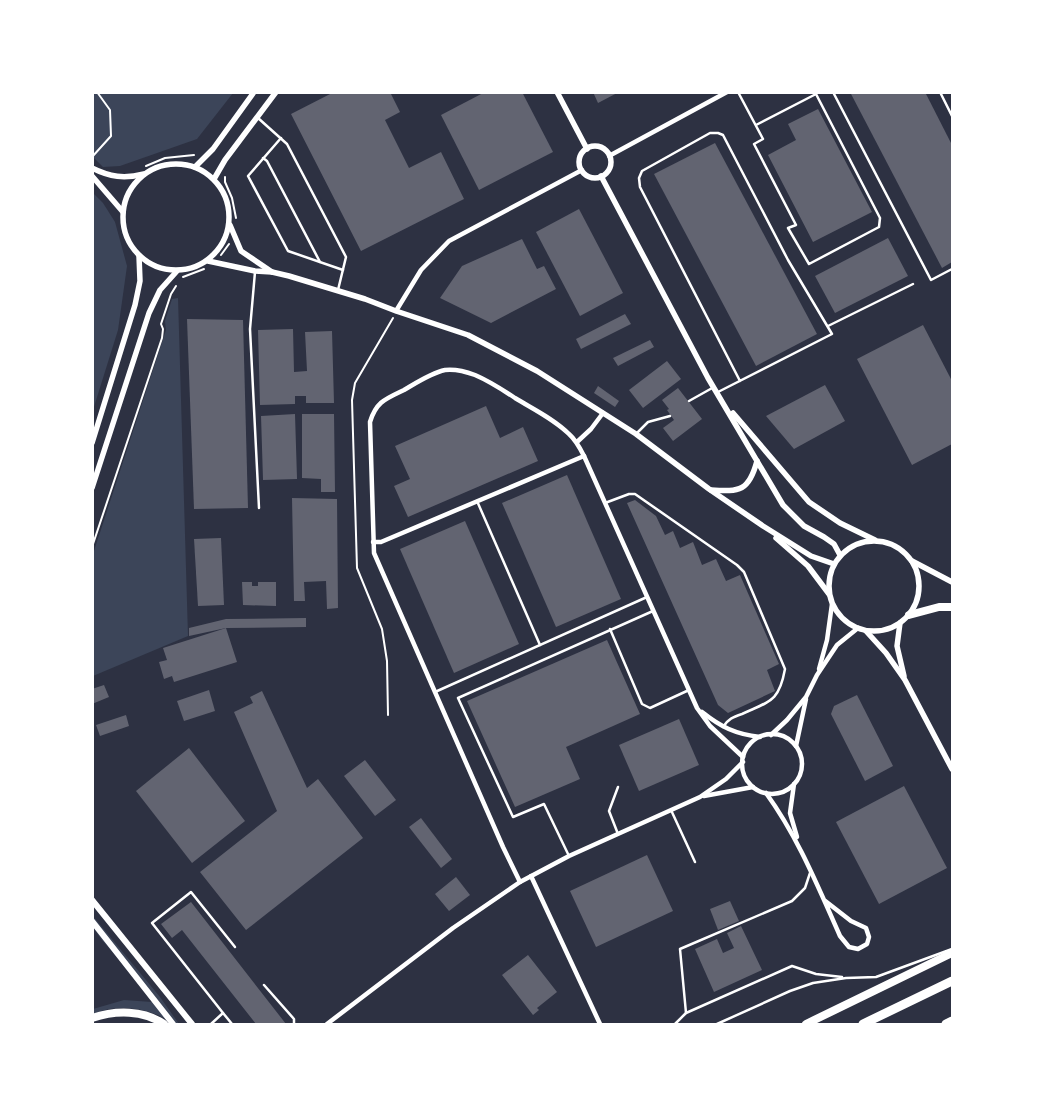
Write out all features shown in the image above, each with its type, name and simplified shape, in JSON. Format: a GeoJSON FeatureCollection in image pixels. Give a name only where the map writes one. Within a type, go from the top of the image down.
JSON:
{"type":"FeatureCollection","features":[{"type":"Feature","properties":{"kind":"highway"},"geometry":{"type":"LineString","coordinates":[[909,615],[939,607],[952,606]]}},
{"type":"Feature","properties":{"kind":"highway"},"geometry":{"type":"LineString","coordinates":[[806,1024],[952,953]]}},
{"type":"Feature","properties":{"kind":"highway"},"geometry":{"type":"LineString","coordinates":[[862,1024],[952,981]]}},
{"type":"Feature","properties":{"kind":"highway"},"geometry":{"type":"LineString","coordinates":[[92,1018],[123,1012],[155,1018],[164,1024]]}},
{"type":"Feature","properties":{"kind":"highway"},"geometry":{"type":"LineString","coordinates":[[946,1024],[952,1022]]}},
{"type":"Feature","properties":{"kind":"main road"},"geometry":{"type":"LineString","coordinates":[[92,900],[192,1024]]}},
{"type":"Feature","properties":{"kind":"main road"},"geometry":{"type":"LineString","coordinates":[[92,921],[173,1024]]}},
{"type":"Feature","properties":{"kind":"street"},"geometry":{"type":"LineString","coordinates":[[195,167],[213,149],[254,92]]}},
{"type":"Feature","properties":{"kind":"street"},"geometry":{"type":"LineString","coordinates":[[214,179],[225,160],[276,92]]}},
{"type":"Feature","properties":{"kind":"street"},"geometry":{"type":"LineString","coordinates":[[557,92],[587,149]]}},
{"type":"Feature","properties":{"kind":"street"},"geometry":{"type":"LineString","coordinates":[[609,156],[727,92]]}},
{"type":"Feature","properties":{"kind":"street"},"geometry":{"type":"LineString","coordinates":[[595,146],[605,150],[609,156],[610,168],[601,176],[591,177],[582,170],[579,163],[580,158],[587,149],[595,146]]}},
{"type":"Feature","properties":{"kind":"street"},"geometry":{"type":"LineString","coordinates":[[92,168],[120,178],[175,164],[195,167],[214,179],[224,192],[229,206],[230,226],[241,251],[272,272]]}},
{"type":"Feature","properties":{"kind":"street"},"geometry":{"type":"LineString","coordinates":[[396,311],[421,270],[449,241],[582,170]]}},
{"type":"Feature","properties":{"kind":"street"},"geometry":{"type":"LineString","coordinates":[[144,171],[130,190],[123,212],[124,228],[129,243],[139,256],[156,267],[177,271],[192,269],[208,261],[222,245],[230,226]]}},
{"type":"Feature","properties":{"kind":"street"},"geometry":{"type":"LineString","coordinates":[[92,176],[123,212]]}},
{"type":"Feature","properties":{"kind":"street"},"geometry":{"type":"LineString","coordinates":[[601,176],[715,390],[783,505],[804,526],[834,544],[840,555]]}},
{"type":"Feature","properties":{"kind":"street"},"geometry":{"type":"LineString","coordinates":[[92,443],[135,305],[140,281],[139,256]]}},
{"type":"Feature","properties":{"kind":"street"},"geometry":{"type":"LineString","coordinates":[[208,261],[255,271],[272,272],[365,299],[468,335],[537,371],[636,434],[709,489],[763,526],[811,556],[834,564]]}},
{"type":"Feature","properties":{"kind":"street"},"geometry":{"type":"LineString","coordinates":[[92,488],[149,313],[160,290],[177,271]]}},
{"type":"Feature","properties":{"kind":"street"},"geometry":{"type":"LineString","coordinates":[[520,882],[374,553],[370,422],[378,404],[387,398],[434,374],[445,370],[460,371],[476,376],[546,416],[569,433],[577,442],[584,456],[697,708],[710,726],[743,760]]}},
{"type":"Feature","properties":{"kind":"street"},"geometry":{"type":"LineString","coordinates":[[724,404],[808,502],[840,523],[876,540],[890,543],[902,550],[912,561],[918,574],[919,588],[916,602],[909,615],[889,629],[866,631],[847,623],[838,614],[829,594],[829,579],[834,564],[840,555],[856,544],[876,540]]}},
{"type":"Feature","properties":{"kind":"street"},"geometry":{"type":"LineString","coordinates":[[577,442],[591,429],[603,413]]}},
{"type":"Feature","properties":{"kind":"street"},"geometry":{"type":"LineString","coordinates":[[373,542],[381,542],[584,456]]}},
{"type":"Feature","properties":{"kind":"street"},"geometry":{"type":"LineString","coordinates":[[709,489],[726,491],[746,485],[753,477],[757,461]]}},
{"type":"Feature","properties":{"kind":"street"},"geometry":{"type":"LineString","coordinates":[[763,526],[808,566],[829,594]]}},
{"type":"Feature","properties":{"kind":"street"},"geometry":{"type":"LineString","coordinates":[[912,561],[952,582]]}},
{"type":"Feature","properties":{"kind":"street"},"geometry":{"type":"LineString","coordinates":[[817,675],[827,640],[832,604]]}},
{"type":"Feature","properties":{"kind":"street"},"geometry":{"type":"LineString","coordinates":[[900,623],[897,646],[905,680]]}},
{"type":"Feature","properties":{"kind":"street"},"geometry":{"type":"LineString","coordinates":[[824,900],[850,921],[866,928],[869,937],[867,944],[858,949],[849,947],[840,936],[799,846],[778,809],[766,793],[753,787],[747,780],[743,772],[743,760],[747,749],[753,742],[771,734],[787,720],[806,697],[817,675],[837,645],[858,628]]}},
{"type":"Feature","properties":{"kind":"street"},"geometry":{"type":"LineString","coordinates":[[866,631],[886,653],[905,680],[952,769]]}},
{"type":"Feature","properties":{"kind":"street"},"geometry":{"type":"LineString","coordinates":[[796,746],[806,697]]}},
{"type":"Feature","properties":{"kind":"street"},"geometry":{"type":"LineString","coordinates":[[697,708],[723,727],[742,735],[761,737]]}},
{"type":"Feature","properties":{"kind":"street"},"geometry":{"type":"LineString","coordinates":[[766,793],[781,792],[794,784],[800,776],[802,766],[801,756],[796,746],[781,736],[771,734]]}},
{"type":"Feature","properties":{"kind":"street"},"geometry":{"type":"LineString","coordinates":[[327,1024],[453,928],[520,882],[569,856],[700,797],[726,779],[743,760]]}},
{"type":"Feature","properties":{"kind":"street"},"geometry":{"type":"LineString","coordinates":[[794,784],[790,814],[799,846]]}},
{"type":"Feature","properties":{"kind":"street"},"geometry":{"type":"LineString","coordinates":[[700,797],[753,787]]}},
{"type":"Feature","properties":{"kind":"street"},"geometry":{"type":"LineString","coordinates":[[531,876],[600,1024]]}},
{"type":"Feature","properties":{"kind":"lane"},"geometry":{"type":"LineString","coordinates":[[738,92],[763,139],[754,144],[796,225],[788,228],[809,264],[879,227],[880,218],[816,94],[756,125]]}},
{"type":"Feature","properties":{"kind":"lane"},"geometry":{"type":"LineString","coordinates":[[832,92],[931,280],[952,269]]}},
{"type":"Feature","properties":{"kind":"lane"},"geometry":{"type":"LineString","coordinates":[[940,92],[952,116]]}},
{"type":"Feature","properties":{"kind":"lane"},"geometry":{"type":"LineString","coordinates":[[257,117],[287,144],[346,257],[338,291]]}},
{"type":"Feature","properties":{"kind":"lane"},"geometry":{"type":"LineString","coordinates":[[689,401],[740,381],[832,334],[788,260],[723,136],[718,133],[710,134],[642,171],[639,178],[640,187],[740,381]]}},
{"type":"Feature","properties":{"kind":"lane"},"geometry":{"type":"LineString","coordinates":[[281,138],[248,176],[288,251],[343,270]]}},
{"type":"Feature","properties":{"kind":"lane"},"geometry":{"type":"LineString","coordinates":[[263,158],[267,161],[320,262]]}},
{"type":"Feature","properties":{"kind":"lane"},"geometry":{"type":"LineString","coordinates":[[255,271],[250,328],[260,508]]}},
{"type":"Feature","properties":{"kind":"lane"},"geometry":{"type":"LineString","coordinates":[[828,326],[913,284]]}},
{"type":"Feature","properties":{"kind":"lane"},"geometry":{"type":"LineString","coordinates":[[636,434],[648,422],[670,416]]}},
{"type":"Feature","properties":{"kind":"lane"},"geometry":{"type":"LineString","coordinates":[[605,503],[629,494],[635,494],[738,565],[744,572],[785,669],[783,682],[778,694],[771,700],[728,720],[723,727]]}},
{"type":"Feature","properties":{"kind":"lane"},"geometry":{"type":"LineString","coordinates":[[477,501],[540,645]]}},
{"type":"Feature","properties":{"kind":"lane"},"geometry":{"type":"LineString","coordinates":[[435,692],[647,597]]}},
{"type":"Feature","properties":{"kind":"lane"},"geometry":{"type":"LineString","coordinates":[[569,856],[544,804],[513,817],[458,698],[653,611]]}},
{"type":"Feature","properties":{"kind":"lane"},"geometry":{"type":"LineString","coordinates":[[610,630],[642,704],[650,708],[689,690]]}},
{"type":"Feature","properties":{"kind":"lane"},"geometry":{"type":"LineString","coordinates":[[618,787],[609,812],[618,834]]}},
{"type":"Feature","properties":{"kind":"lane"},"geometry":{"type":"LineString","coordinates":[[671,810],[695,862]]}},
{"type":"Feature","properties":{"kind":"lane"},"geometry":{"type":"LineString","coordinates":[[686,1013],[680,949],[792,901],[805,888],[811,871]]}},
{"type":"Feature","properties":{"kind":"lane"},"geometry":{"type":"LineString","coordinates":[[232,1024],[152,922],[190,892],[235,947]]}},
{"type":"Feature","properties":{"kind":"lane"},"geometry":{"type":"LineString","coordinates":[[717,1024],[790,991],[813,983],[846,978],[876,977],[952,948]]}},
{"type":"Feature","properties":{"kind":"lane"},"geometry":{"type":"LineString","coordinates":[[675,1024],[686,1013],[792,966],[816,974],[846,978]]}},
{"type":"Feature","properties":{"kind":"lane"},"geometry":{"type":"LineString","coordinates":[[264,985],[294,1019],[294,1024]]}},
{"type":"Feature","properties":{"kind":"lane"},"geometry":{"type":"LineString","coordinates":[[211,1024],[223,1013]]}},
{"type":"Feature","properties":{"kind":"path"},"geometry":{"type":"LineString","coordinates":[[92,157],[112,136],[110,110],[97,92]]}},
{"type":"Feature","properties":{"kind":"path"},"geometry":{"type":"LineString","coordinates":[[144,171],[150,163],[165,158],[189,157],[197,154]]}},
{"type":"Feature","properties":{"kind":"path"},"geometry":{"type":"LineString","coordinates":[[181,277],[194,274],[215,262],[233,235],[236,223],[232,198],[226,182],[226,171]]}},
{"type":"Feature","properties":{"kind":"path"},"geometry":{"type":"LineString","coordinates":[[92,547],[162,338],[163,329],[161,324],[171,294],[177,284]]}},
{"type":"Feature","properties":{"kind":"shaded area"},"geometry":{"type":"Polygon","coordinates":[[[92,93],[233,93],[197,139],[120,166],[103,167],[93,157],[92,93]]]}},
{"type":"Feature","properties":{"kind":"shaded area"},"geometry":{"type":"Polygon","coordinates":[[[93,193],[103,203],[115,222],[127,266],[118,330],[93,410],[93,193]]]}},
{"type":"Feature","properties":{"kind":"shaded area"},"geometry":{"type":"Polygon","coordinates":[[[178,298],[188,636],[93,676],[93,554],[166,330],[165,321],[172,299],[178,298]]]}},
{"type":"Feature","properties":{"kind":"shaded area"},"geometry":{"type":"Polygon","coordinates":[[[92,915],[160,997],[179,1024],[150,1012],[125,1008],[109,1009],[93,1014],[93,1009],[124,1000],[156,1001],[101,939],[93,927],[92,915]]]}},
{"type":"Feature","properties":{"kind":"building"},"geometry":{"type":"Polygon","coordinates":[[[334,92],[390,92],[400,112],[385,120],[409,168],[441,152],[464,199],[361,251],[291,114],[334,92]]]}},
{"type":"Feature","properties":{"kind":"building"},"geometry":{"type":"Polygon","coordinates":[[[485,92],[522,92],[553,152],[479,190],[441,115],[485,92]]]}},
{"type":"Feature","properties":{"kind":"building"},"geometry":{"type":"Polygon","coordinates":[[[593,92],[619,92],[598,103],[593,92]]]}},
{"type":"Feature","properties":{"kind":"building"},"geometry":{"type":"Polygon","coordinates":[[[850,92],[925,92],[952,145],[952,262],[942,268],[850,92]]]}},
{"type":"Feature","properties":{"kind":"building"},"geometry":{"type":"Polygon","coordinates":[[[818,109],[872,212],[813,242],[768,155],[796,140],[788,124],[818,109]]]}},
{"type":"Feature","properties":{"kind":"building"},"geometry":{"type":"Polygon","coordinates":[[[715,143],[817,334],[756,366],[654,174],[715,143]]]}},
{"type":"Feature","properties":{"kind":"building"},"geometry":{"type":"Polygon","coordinates":[[[579,209],[623,293],[580,316],[536,232],[579,209]]]}},
{"type":"Feature","properties":{"kind":"building"},"geometry":{"type":"Polygon","coordinates":[[[888,238],[908,276],[835,313],[815,276],[888,238]]]}},
{"type":"Feature","properties":{"kind":"building"},"geometry":{"type":"Polygon","coordinates":[[[522,239],[537,269],[544,266],[556,289],[491,323],[440,298],[462,266],[522,239]]]}},
{"type":"Feature","properties":{"kind":"building"},"geometry":{"type":"Polygon","coordinates":[[[625,314],[631,324],[581,349],[576,339],[625,314]]]}},
{"type":"Feature","properties":{"kind":"building"},"geometry":{"type":"Polygon","coordinates":[[[187,319],[243,320],[248,508],[194,509],[187,319]]]}},
{"type":"Feature","properties":{"kind":"building"},"geometry":{"type":"Polygon","coordinates":[[[923,325],[952,381],[952,444],[912,465],[857,359],[923,325]]]}},
{"type":"Feature","properties":{"kind":"building"},"geometry":{"type":"Polygon","coordinates":[[[293,329],[294,372],[307,371],[305,332],[332,331],[334,403],[306,403],[306,396],[295,396],[295,404],[260,405],[258,330],[293,329]]]}},
{"type":"Feature","properties":{"kind":"building"},"geometry":{"type":"Polygon","coordinates":[[[650,340],[654,347],[618,366],[613,358],[650,340]]]}},
{"type":"Feature","properties":{"kind":"building"},"geometry":{"type":"Polygon","coordinates":[[[667,361],[681,379],[643,408],[629,390],[667,361]]]}},
{"type":"Feature","properties":{"kind":"building"},"geometry":{"type":"Polygon","coordinates":[[[825,385],[845,421],[794,449],[766,416],[825,385]]]}},
{"type":"Feature","properties":{"kind":"building"},"geometry":{"type":"Polygon","coordinates":[[[598,386],[619,401],[615,407],[594,393],[598,386]]]}},
{"type":"Feature","properties":{"kind":"building"},"geometry":{"type":"Polygon","coordinates":[[[678,388],[702,419],[673,441],[663,428],[674,420],[662,400],[678,388]]]}},
{"type":"Feature","properties":{"kind":"building"},"geometry":{"type":"Polygon","coordinates":[[[486,406],[500,438],[523,427],[538,461],[408,517],[394,486],[410,479],[395,446],[486,406]]]}},
{"type":"Feature","properties":{"kind":"building"},"geometry":{"type":"Polygon","coordinates":[[[295,414],[297,479],[263,480],[261,416],[295,414]]]}},
{"type":"Feature","properties":{"kind":"building"},"geometry":{"type":"Polygon","coordinates":[[[302,414],[334,414],[335,492],[321,492],[321,479],[302,478],[302,414]]]}},
{"type":"Feature","properties":{"kind":"building"},"geometry":{"type":"Polygon","coordinates":[[[567,475],[621,599],[556,627],[502,503],[567,475]]]}},
{"type":"Feature","properties":{"kind":"building"},"geometry":{"type":"Polygon","coordinates":[[[292,498],[337,499],[338,608],[327,609],[326,581],[304,582],[305,601],[294,601],[292,498]]]}},
{"type":"Feature","properties":{"kind":"building"},"geometry":{"type":"Polygon","coordinates":[[[635,500],[656,516],[665,535],[673,531],[680,548],[693,542],[702,565],[716,559],[726,581],[740,575],[779,664],[767,670],[775,691],[728,713],[718,705],[627,503],[635,500]]]}},
{"type":"Feature","properties":{"kind":"building"},"geometry":{"type":"Polygon","coordinates":[[[465,521],[519,644],[454,673],[400,549],[465,521]]]}},
{"type":"Feature","properties":{"kind":"building"},"geometry":{"type":"Polygon","coordinates":[[[221,538],[224,605],[198,606],[194,539],[221,538]]]}},
{"type":"Feature","properties":{"kind":"building"},"geometry":{"type":"Polygon","coordinates":[[[242,582],[252,582],[252,586],[258,586],[258,582],[276,582],[276,606],[243,605],[242,582]]]}},
{"type":"Feature","properties":{"kind":"building"},"geometry":{"type":"Polygon","coordinates":[[[306,618],[306,627],[226,628],[189,636],[189,628],[226,619],[306,618]]]}},
{"type":"Feature","properties":{"kind":"building"},"geometry":{"type":"Polygon","coordinates":[[[226,628],[237,662],[174,682],[172,676],[164,679],[159,662],[167,660],[163,648],[226,628]]]}},
{"type":"Feature","properties":{"kind":"building"},"geometry":{"type":"Polygon","coordinates":[[[607,640],[640,714],[566,747],[580,779],[515,807],[467,701],[607,640]]]}},
{"type":"Feature","properties":{"kind":"building"},"geometry":{"type":"Polygon","coordinates":[[[104,685],[109,697],[92,704],[92,689],[104,685]]]}},
{"type":"Feature","properties":{"kind":"building"},"geometry":{"type":"Polygon","coordinates":[[[209,690],[215,711],[184,721],[177,701],[209,690]]]}},
{"type":"Feature","properties":{"kind":"building"},"geometry":{"type":"Polygon","coordinates":[[[262,691],[307,788],[318,779],[363,838],[246,930],[200,872],[277,811],[234,712],[253,703],[250,697],[262,691]]]}},
{"type":"Feature","properties":{"kind":"building"},"geometry":{"type":"Polygon","coordinates":[[[857,695],[893,766],[865,781],[831,714],[834,706],[857,695]]]}},
{"type":"Feature","properties":{"kind":"building"},"geometry":{"type":"Polygon","coordinates":[[[126,715],[129,726],[100,736],[96,725],[126,715]]]}},
{"type":"Feature","properties":{"kind":"building"},"geometry":{"type":"Polygon","coordinates":[[[679,719],[699,765],[639,791],[619,745],[679,719]]]}},
{"type":"Feature","properties":{"kind":"building"},"geometry":{"type":"Polygon","coordinates":[[[189,748],[245,821],[192,863],[136,791],[189,748]]]}},
{"type":"Feature","properties":{"kind":"building"},"geometry":{"type":"Polygon","coordinates":[[[365,760],[396,800],[375,816],[344,776],[365,760]]]}},
{"type":"Feature","properties":{"kind":"building"},"geometry":{"type":"Polygon","coordinates":[[[904,786],[947,868],[879,904],[836,822],[904,786]]]}},
{"type":"Feature","properties":{"kind":"building"},"geometry":{"type":"Polygon","coordinates":[[[421,818],[452,859],[441,868],[409,827],[421,818]]]}},
{"type":"Feature","properties":{"kind":"building"},"geometry":{"type":"Polygon","coordinates":[[[647,855],[673,911],[596,947],[570,891],[647,855]]]}},
{"type":"Feature","properties":{"kind":"building"},"geometry":{"type":"Polygon","coordinates":[[[456,877],[470,895],[449,911],[435,894],[456,877]]]}},
{"type":"Feature","properties":{"kind":"building"},"geometry":{"type":"Polygon","coordinates":[[[730,901],[739,921],[718,930],[710,909],[730,901]]]}},
{"type":"Feature","properties":{"kind":"building"},"geometry":{"type":"Polygon","coordinates":[[[191,902],[286,1024],[256,1024],[182,930],[172,938],[161,924],[191,902]]]}},
{"type":"Feature","properties":{"kind":"building"},"geometry":{"type":"Polygon","coordinates":[[[741,926],[762,970],[714,992],[695,949],[717,939],[723,953],[734,948],[727,933],[741,926]]]}},
{"type":"Feature","properties":{"kind":"building"},"geometry":{"type":"Polygon","coordinates":[[[528,955],[557,992],[537,1008],[539,1010],[533,1015],[502,975],[528,955]]]}}]}
